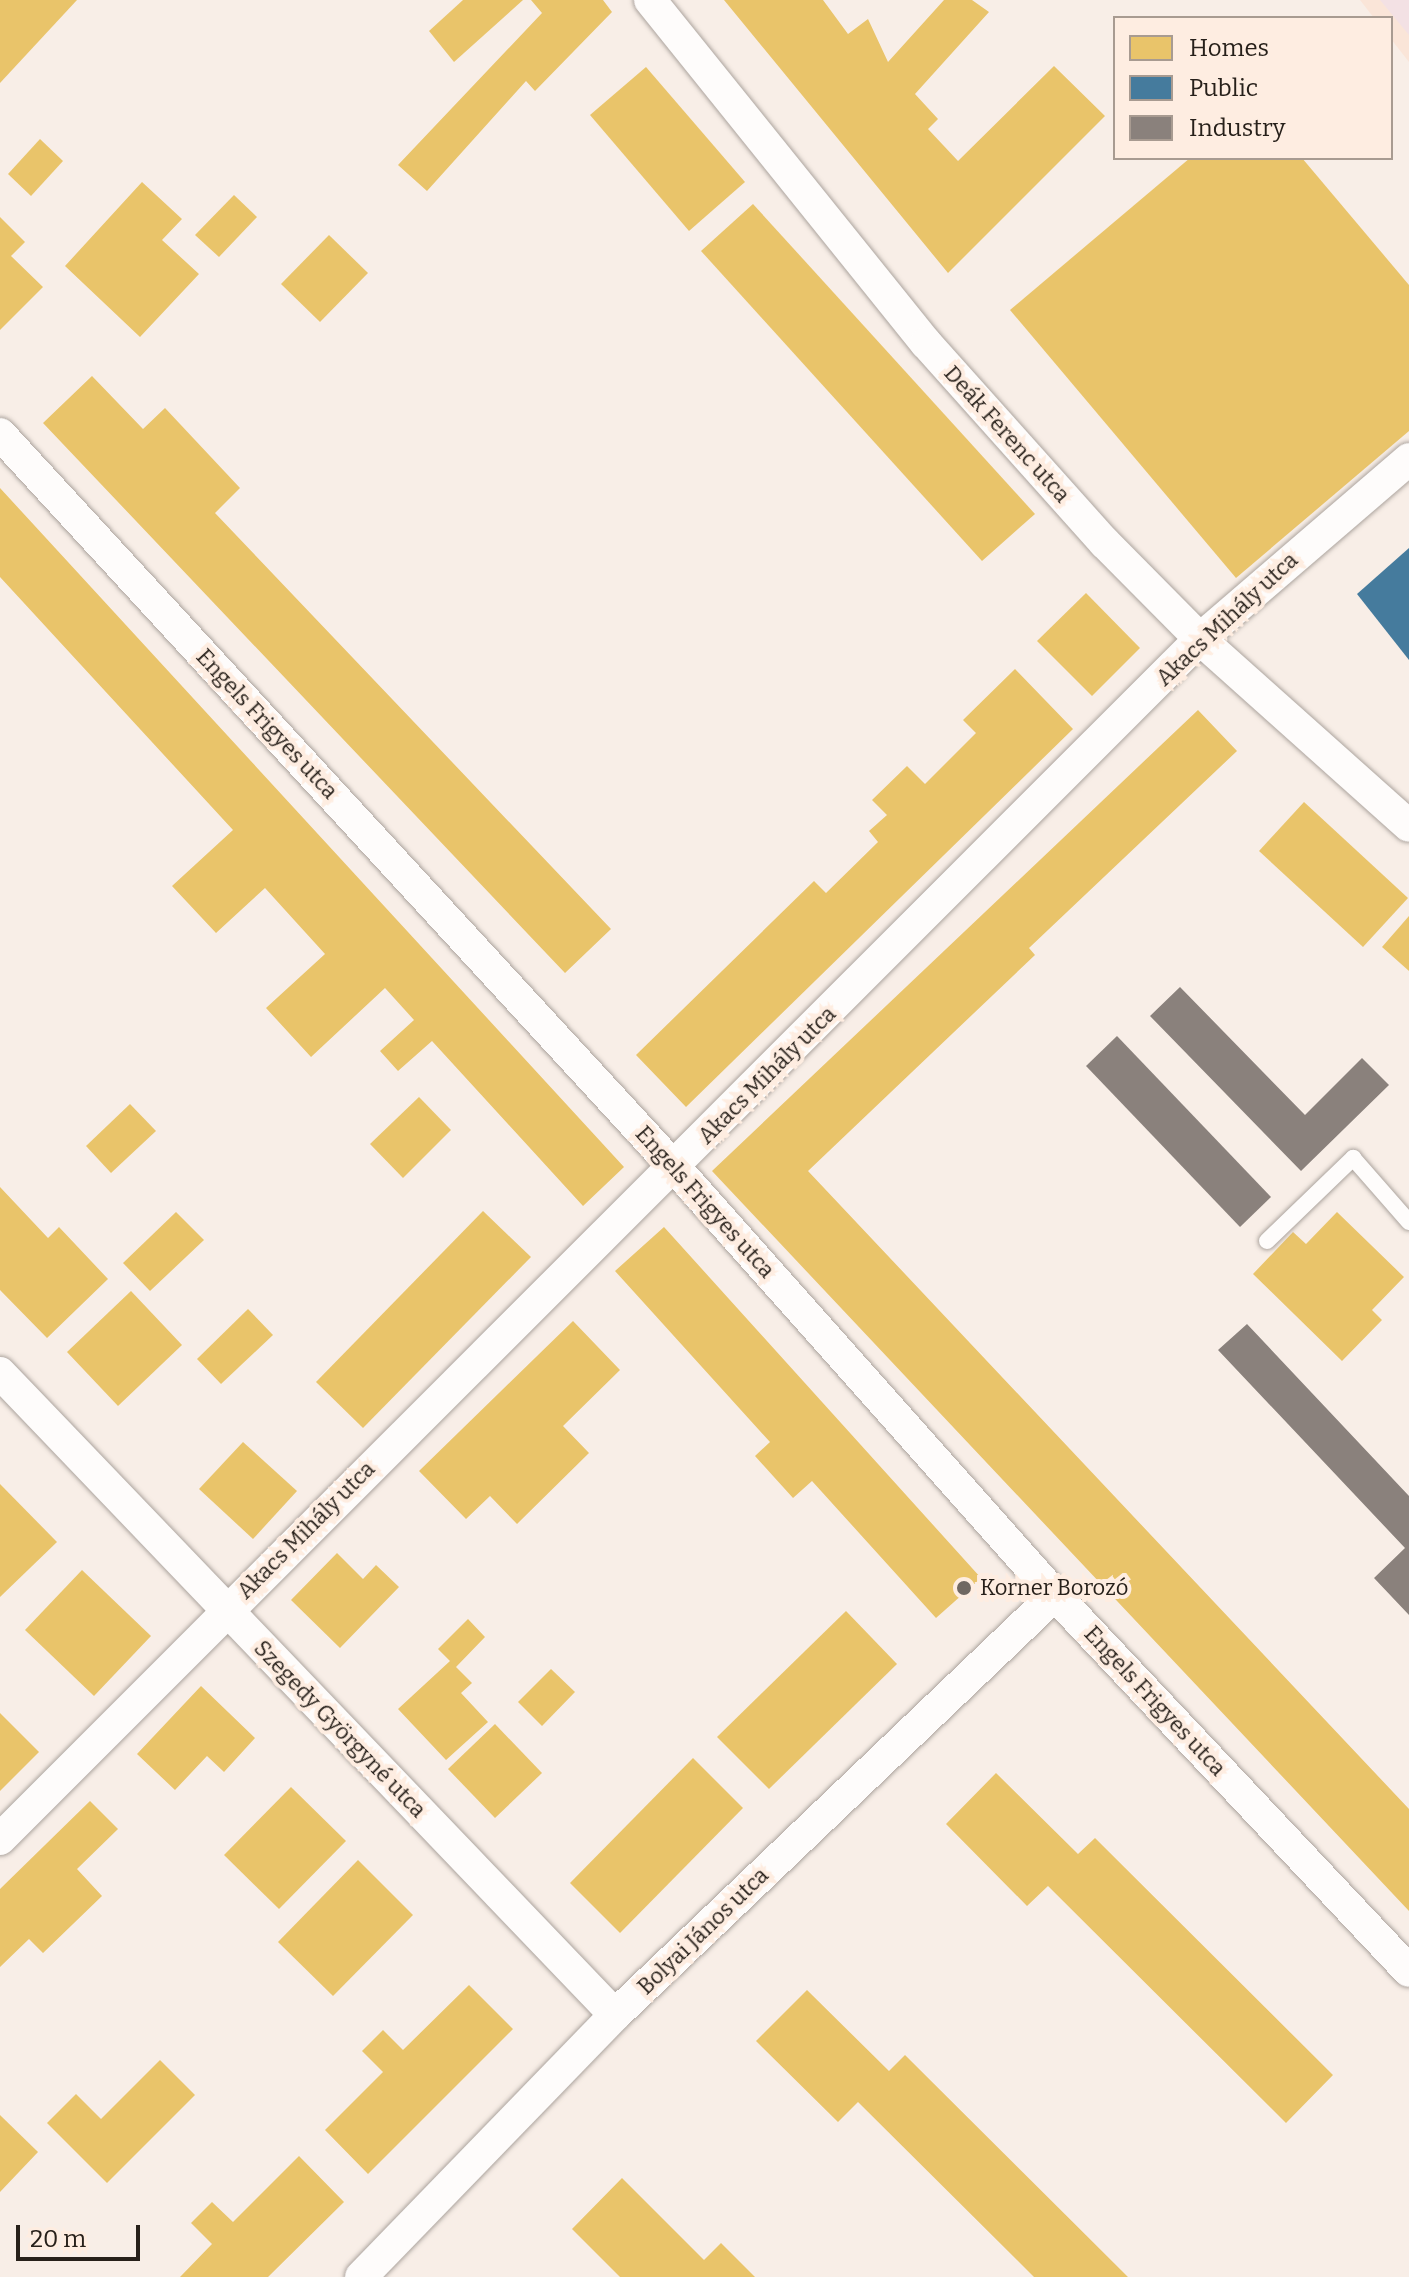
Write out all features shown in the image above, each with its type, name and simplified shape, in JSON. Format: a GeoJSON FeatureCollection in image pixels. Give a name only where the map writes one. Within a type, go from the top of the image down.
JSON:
{"type":"FeatureCollection","features":[{"type":"Feature","properties":{"kind":"street","name":"Deák Ferenc utca"},"geometry":{"type":"LineString","coordinates":[[650,0],[926,343],[1105,543],[1200,639],[1409,826]]}},
{"type":"Feature","properties":{"kind":"street","name":"Engels Frigyes utca"},"geometry":{"type":"LineString","coordinates":[[0,434],[675,1168],[1055,1595],[1409,1971]]}},
{"type":"Feature","properties":{"kind":"street","name":"Akacs Mihály utca"},"geometry":{"type":"LineString","coordinates":[[0,1839],[225,1610],[675,1168],[1200,639],[1409,459]]}},
{"type":"Feature","properties":{"kind":"street","name":"Szegedy Györgyné utca"},"geometry":{"type":"LineString","coordinates":[[0,1373],[615,2015]]}},
{"type":"Feature","properties":{"kind":"street","name":"Bolyai János utca"},"geometry":{"type":"LineString","coordinates":[[361,2277],[615,2015],[1055,1595]]}},
{"type":"Feature","properties":{"kind":"lane"},"geometry":{"type":"LineString","coordinates":[[1267,1241],[1353,1158],[1409,1222]]}},
{"type":"Feature","properties":{"kind":"shaded area"},"geometry":{"type":"Polygon","coordinates":[[[1360,0],[1409,0],[1409,62],[1393,42],[1393,16],[1372,16],[1360,0]]]}},
{"type":"Feature","properties":{"kind":"shaded area"},"geometry":{"type":"Polygon","coordinates":[[[1380,0],[1409,0],[1409,35],[1380,0]]]}},
{"type":"Feature","properties":{"kind":"building: Homes"},"geometry":{"type":"Polygon","coordinates":[[[0,0],[77,0],[0,83],[0,0]]]}},
{"type":"Feature","properties":{"kind":"building: Homes"},"geometry":{"type":"Polygon","coordinates":[[[463,0],[523,0],[454,62],[429,31],[463,0]]]}},
{"type":"Feature","properties":{"kind":"building: Homes"},"geometry":{"type":"Polygon","coordinates":[[[531,0],[603,0],[612,12],[535,91],[526,81],[427,191],[398,165],[542,13],[531,0]]]}},
{"type":"Feature","properties":{"kind":"building: Homes"},"geometry":{"type":"Polygon","coordinates":[[[724,0],[823,0],[848,34],[868,19],[888,62],[944,0],[972,0],[989,12],[915,94],[938,119],[928,129],[958,161],[1054,66],[1105,116],[948,273],[724,0]]]}},
{"type":"Feature","properties":{"kind":"building: Homes"},"geometry":{"type":"Polygon","coordinates":[[[646,67],[745,182],[689,231],[590,115],[646,67]]]}},
{"type":"Feature","properties":{"kind":"building: Homes"},"geometry":{"type":"Polygon","coordinates":[[[40,139],[63,161],[31,196],[8,174],[40,139]]]}},
{"type":"Feature","properties":{"kind":"building: Homes"},"geometry":{"type":"Polygon","coordinates":[[[1188,160],[1304,160],[1409,285],[1409,431],[1236,578],[1010,310],[1188,160]]]}},
{"type":"Feature","properties":{"kind":"building: Homes"},"geometry":{"type":"Polygon","coordinates":[[[142,182],[182,219],[162,240],[199,274],[140,337],[65,266],[142,182]]]}},
{"type":"Feature","properties":{"kind":"building: Homes"},"geometry":{"type":"Polygon","coordinates":[[[234,195],[257,217],[219,257],[195,235],[234,195]]]}},
{"type":"Feature","properties":{"kind":"building: Homes"},"geometry":{"type":"Polygon","coordinates":[[[753,204],[1035,514],[982,561],[701,251],[753,204]]]}},
{"type":"Feature","properties":{"kind":"building: Homes"},"geometry":{"type":"Polygon","coordinates":[[[0,217],[25,242],[11,256],[43,287],[0,330],[0,217]]]}},
{"type":"Feature","properties":{"kind":"building: Homes"},"geometry":{"type":"Polygon","coordinates":[[[329,235],[368,273],[320,322],[281,284],[329,235]]]}},
{"type":"Feature","properties":{"kind":"building: Homes"},"geometry":{"type":"Polygon","coordinates":[[[92,376],[143,429],[165,408],[240,488],[215,513],[611,929],[565,973],[43,423],[92,376]]]}},
{"type":"Feature","properties":{"kind":"building: Homes"},"geometry":{"type":"Polygon","coordinates":[[[0,488],[624,1167],[583,1206],[432,1041],[398,1071],[380,1051],[414,1020],[385,988],[311,1057],[266,1008],[325,954],[265,888],[216,933],[172,886],[233,830],[0,577],[0,488]]]}},
{"type":"Feature","properties":{"kind":"building: Homes"},"geometry":{"type":"Polygon","coordinates":[[[1086,593],[1140,648],[1092,696],[1037,641],[1086,593]]]}},
{"type":"Feature","properties":{"kind":"building: Homes"},"geometry":{"type":"Polygon","coordinates":[[[1015,669],[1073,729],[686,1107],[636,1055],[814,881],[826,893],[878,842],[869,831],[887,815],[872,800],[907,766],[925,784],[976,733],[963,720],[1015,669]]]}},
{"type":"Feature","properties":{"kind":"building: Homes"},"geometry":{"type":"Polygon","coordinates":[[[1198,710],[1237,751],[1029,948],[1035,955],[808,1171],[1409,1809],[1409,1911],[712,1171],[1198,710]]]}},
{"type":"Feature","properties":{"kind":"building: Homes"},"geometry":{"type":"Polygon","coordinates":[[[1304,802],[1408,898],[1363,947],[1259,851],[1304,802]]]}},
{"type":"Feature","properties":{"kind":"building: Homes"},"geometry":{"type":"Polygon","coordinates":[[[1409,916],[1409,971],[1382,947],[1409,916]]]}},
{"type":"Feature","properties":{"kind":"building: Homes"},"geometry":{"type":"Polygon","coordinates":[[[419,1097],[451,1130],[403,1178],[370,1144],[419,1097]]]}},
{"type":"Feature","properties":{"kind":"building: Homes"},"geometry":{"type":"Polygon","coordinates":[[[130,1104],[156,1131],[111,1173],[86,1146],[130,1104]]]}},
{"type":"Feature","properties":{"kind":"building: Homes"},"geometry":{"type":"Polygon","coordinates":[[[0,1187],[48,1238],[59,1227],[108,1279],[47,1338],[0,1290],[0,1187]]]}},
{"type":"Feature","properties":{"kind":"building: Homes"},"geometry":{"type":"Polygon","coordinates":[[[483,1211],[531,1257],[363,1428],[316,1382],[483,1211]]]}},
{"type":"Feature","properties":{"kind":"building: Homes"},"geometry":{"type":"Polygon","coordinates":[[[176,1212],[204,1240],[150,1291],[123,1263],[176,1212]]]}},
{"type":"Feature","properties":{"kind":"building: Homes"},"geometry":{"type":"Polygon","coordinates":[[[1337,1212],[1404,1277],[1372,1310],[1382,1320],[1342,1361],[1253,1274],[1293,1232],[1306,1244],[1337,1212]]]}},
{"type":"Feature","properties":{"kind":"building: Homes"},"geometry":{"type":"Polygon","coordinates":[[[664,1227],[981,1578],[936,1618],[812,1481],[793,1498],[755,1456],[770,1442],[615,1271],[664,1227]]]}},
{"type":"Feature","properties":{"kind":"building: Homes"},"geometry":{"type":"Polygon","coordinates":[[[131,1291],[182,1345],[118,1406],[67,1352],[131,1291]]]}},
{"type":"Feature","properties":{"kind":"building: Homes"},"geometry":{"type":"Polygon","coordinates":[[[248,1309],[273,1335],[221,1384],[197,1359],[248,1309]]]}},
{"type":"Feature","properties":{"kind":"building: Homes"},"geometry":{"type":"Polygon","coordinates":[[[573,1321],[620,1370],[563,1426],[589,1453],[517,1524],[490,1496],[466,1519],[419,1471],[573,1321]]]}},
{"type":"Feature","properties":{"kind":"building: Homes"},"geometry":{"type":"Polygon","coordinates":[[[243,1442],[297,1491],[253,1539],[199,1489],[243,1442]]]}},
{"type":"Feature","properties":{"kind":"building: Homes"},"geometry":{"type":"Polygon","coordinates":[[[0,1484],[57,1542],[0,1597],[0,1484]]]}},
{"type":"Feature","properties":{"kind":"building: Homes"},"geometry":{"type":"Polygon","coordinates":[[[337,1553],[363,1579],[376,1565],[399,1587],[340,1648],[291,1600],[337,1553]]]}},
{"type":"Feature","properties":{"kind":"building: Homes"},"geometry":{"type":"Polygon","coordinates":[[[82,1570],[151,1636],[94,1696],[25,1630],[82,1570]]]}},
{"type":"Feature","properties":{"kind":"building: Homes"},"geometry":{"type":"Polygon","coordinates":[[[846,1611],[897,1664],[769,1789],[717,1737],[846,1611]]]}},
{"type":"Feature","properties":{"kind":"building: Homes"},"geometry":{"type":"Polygon","coordinates":[[[468,1619],[485,1637],[456,1667],[472,1683],[461,1693],[488,1722],[446,1760],[398,1709],[450,1661],[438,1649],[468,1619]]]}},
{"type":"Feature","properties":{"kind":"building: Homes"},"geometry":{"type":"Polygon","coordinates":[[[551,1669],[575,1692],[542,1726],[518,1702],[551,1669]]]}},
{"type":"Feature","properties":{"kind":"building: Homes"},"geometry":{"type":"Polygon","coordinates":[[[201,1686],[255,1738],[224,1772],[207,1756],[175,1790],[137,1754],[201,1686]]]}},
{"type":"Feature","properties":{"kind":"building: Homes"},"geometry":{"type":"Polygon","coordinates":[[[0,1713],[39,1752],[0,1791],[0,1713]]]}},
{"type":"Feature","properties":{"kind":"building: Homes"},"geometry":{"type":"Polygon","coordinates":[[[495,1724],[542,1773],[495,1818],[448,1769],[495,1724]]]}},
{"type":"Feature","properties":{"kind":"building: Homes"},"geometry":{"type":"Polygon","coordinates":[[[693,1758],[743,1808],[620,1933],[570,1883],[693,1758]]]}},
{"type":"Feature","properties":{"kind":"building: Homes"},"geometry":{"type":"Polygon","coordinates":[[[996,1773],[1078,1854],[1095,1838],[1333,2075],[1286,2123],[1048,1886],[1027,1906],[946,1824],[996,1773]]]}},
{"type":"Feature","properties":{"kind":"building: Homes"},"geometry":{"type":"Polygon","coordinates":[[[291,1787],[346,1841],[279,1909],[224,1855],[291,1787]]]}},
{"type":"Feature","properties":{"kind":"building: Homes"},"geometry":{"type":"Polygon","coordinates":[[[90,1801],[118,1829],[77,1869],[102,1896],[43,1953],[29,1939],[0,1967],[0,1889],[90,1801]]]}},
{"type":"Feature","properties":{"kind":"building: Homes"},"geometry":{"type":"Polygon","coordinates":[[[358,1860],[413,1915],[333,1996],[278,1942],[358,1860]]]}},
{"type":"Feature","properties":{"kind":"building: Homes"},"geometry":{"type":"Polygon","coordinates":[[[469,1985],[513,2029],[368,2174],[325,2130],[383,2072],[362,2051],[383,2030],[403,2050],[469,1985]]]}},
{"type":"Feature","properties":{"kind":"building: Homes"},"geometry":{"type":"Polygon","coordinates":[[[807,1990],[889,2071],[905,2055],[1128,2277],[1034,2277],[858,2102],[838,2122],[756,2041],[807,1990]]]}},
{"type":"Feature","properties":{"kind":"building: Homes"},"geometry":{"type":"Polygon","coordinates":[[[160,2060],[195,2095],[107,2183],[47,2123],[76,2094],[101,2119],[160,2060]]]}},
{"type":"Feature","properties":{"kind":"building: Homes"},"geometry":{"type":"Polygon","coordinates":[[[0,2115],[38,2152],[0,2192],[0,2115]]]}},
{"type":"Feature","properties":{"kind":"building: Homes"},"geometry":{"type":"Polygon","coordinates":[[[299,2156],[344,2202],[268,2277],[180,2277],[212,2244],[191,2223],[212,2202],[233,2222],[299,2156]]]}},
{"type":"Feature","properties":{"kind":"building: Homes"},"geometry":{"type":"Polygon","coordinates":[[[622,2178],[704,2260],[721,2243],[755,2277],[620,2277],[572,2229],[622,2178]]]}},
{"type":"Feature","properties":{"kind":"building: Public"},"geometry":{"type":"Polygon","coordinates":[[[1409,548],[1409,660],[1357,594],[1409,548]]]}},
{"type":"Feature","properties":{"kind":"building: Industry"},"geometry":{"type":"Polygon","coordinates":[[[1180,987],[1305,1115],[1362,1058],[1389,1085],[1301,1171],[1150,1016],[1180,987]]]}},
{"type":"Feature","properties":{"kind":"building: Industry"},"geometry":{"type":"Polygon","coordinates":[[[1117,1036],[1271,1197],[1240,1227],[1086,1066],[1117,1036]]]}},
{"type":"Feature","properties":{"kind":"building: Industry"},"geometry":{"type":"Polygon","coordinates":[[[1247,1324],[1409,1496],[1409,1615],[1374,1578],[1405,1548],[1218,1350],[1247,1324]]]}},
{"type":"Feature","properties":{"kind":"place","name":"Korner Borozó"},"geometry":{"type":"Point","coordinates":[964,1588]}}]}
